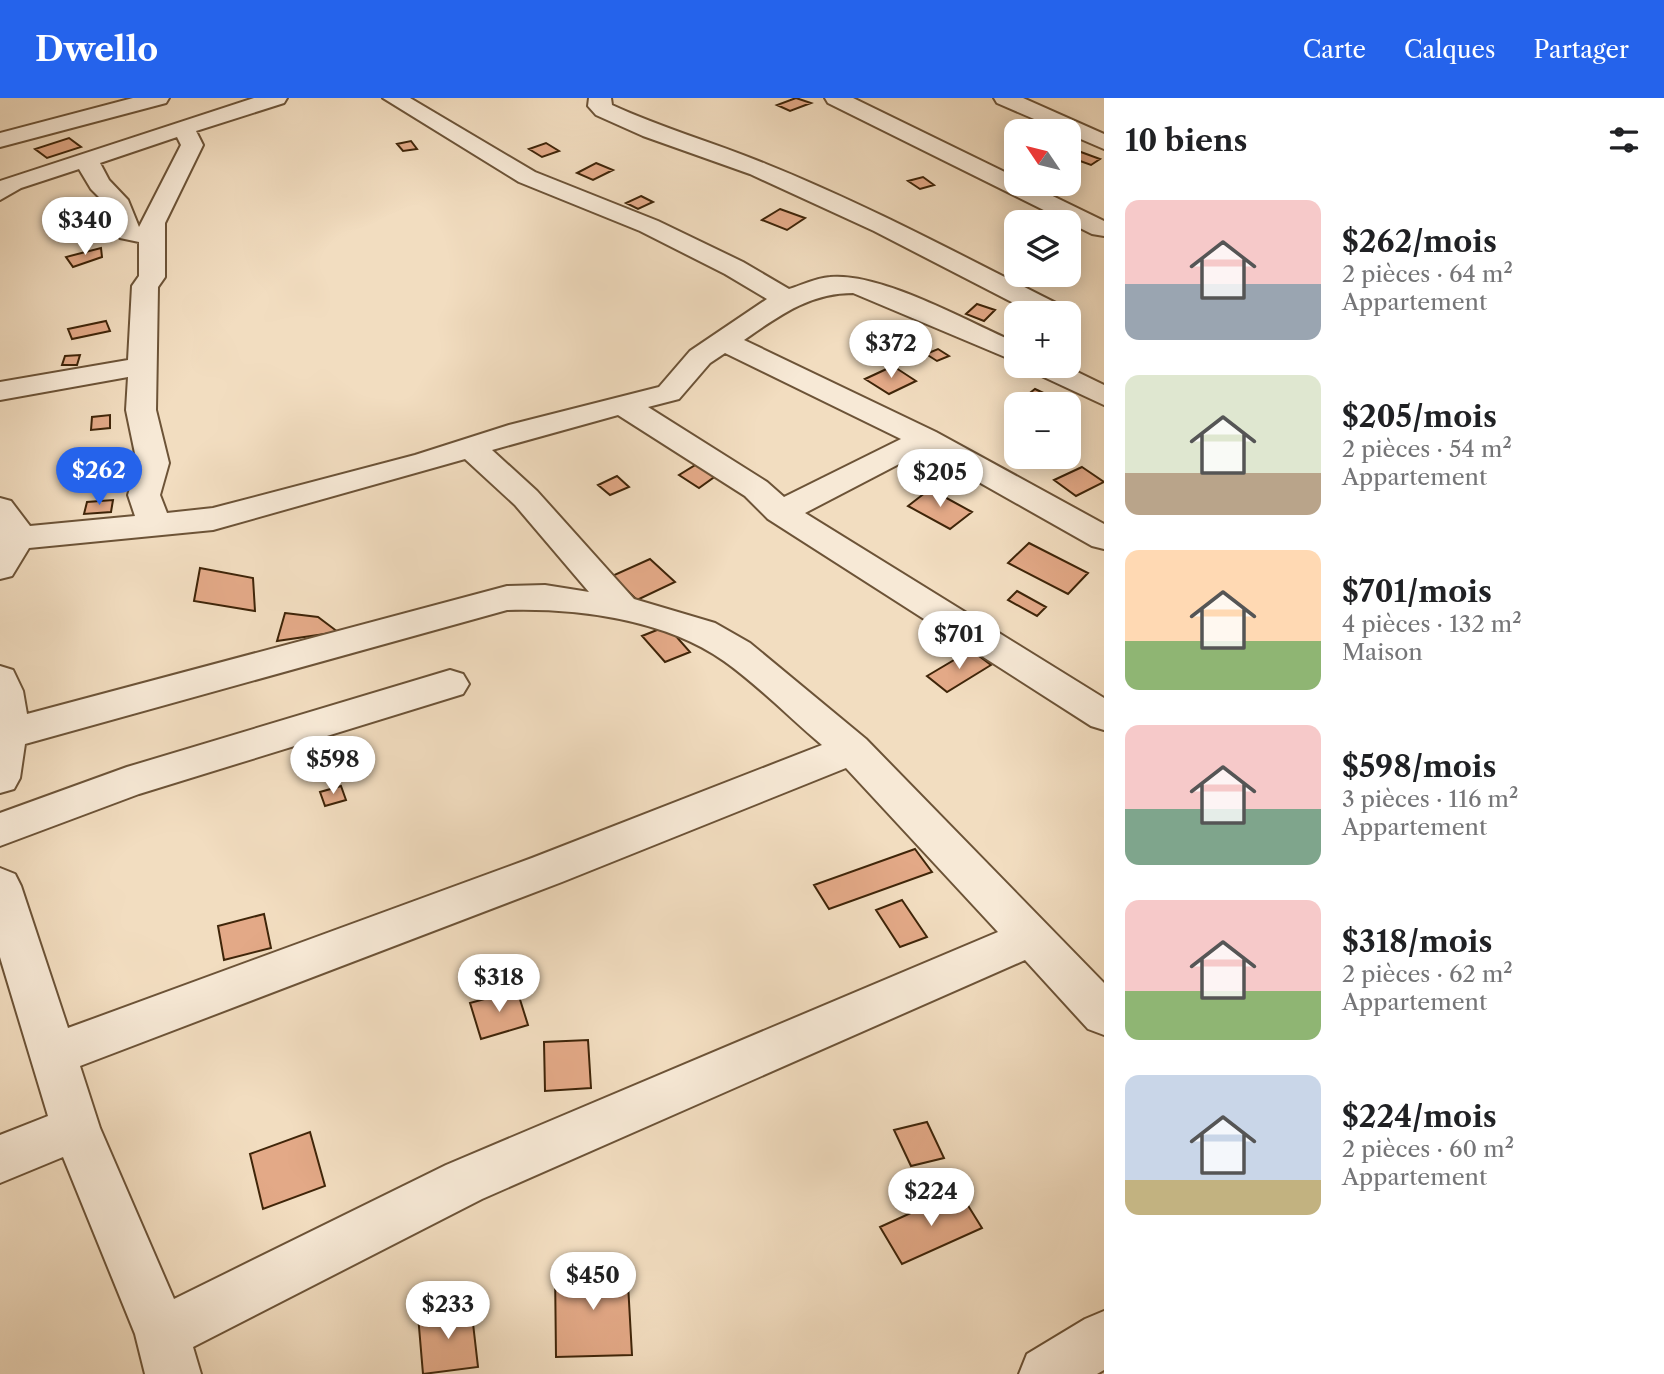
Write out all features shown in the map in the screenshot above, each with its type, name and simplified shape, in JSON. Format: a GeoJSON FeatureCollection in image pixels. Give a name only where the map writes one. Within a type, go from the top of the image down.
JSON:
{"type":"FeatureCollection","features":[{"type":"Feature","properties":{"kind":"street"},"geometry":{"type":"LineString","coordinates":[[0,140],[158,98]]}},
{"type":"Feature","properties":{"kind":"street"},"geometry":{"type":"LineString","coordinates":[[0,193],[13,183],[276,98]]}},
{"type":"Feature","properties":{"kind":"street"},"geometry":{"type":"LineString","coordinates":[[394,98],[527,177],[649,226],[722,262],[786,299]]}},
{"type":"Feature","properties":{"kind":"street"},"geometry":{"type":"LineString","coordinates":[[600,98],[599,106],[604,110],[651,131],[767,173],[883,226],[1030,301]]}},
{"type":"Feature","properties":{"kind":"street"},"geometry":{"type":"LineString","coordinates":[[836,98],[1101,229]]}},
{"type":"Feature","properties":{"kind":"street"},"geometry":{"type":"LineString","coordinates":[[1005,98],[1104,142]]}},
{"type":"Feature","properties":{"kind":"street"},"geometry":{"type":"LineString","coordinates":[[154,524],[144,495],[153,463],[141,410],[145,286],[152,277],[152,223],[192,145],[190,138],[181,129]]}},
{"type":"Feature","properties":{"kind":"street"},"geometry":{"type":"LineString","coordinates":[[86,159],[99,184],[116,200],[129,233],[151,237]]}},
{"type":"Feature","properties":{"kind":"street"},"geometry":{"type":"LineString","coordinates":[[10,538],[213,519],[472,449],[520,431],[669,393],[695,362],[786,299],[830,285],[865,287],[1004,348]]}},
{"type":"Feature","properties":{"kind":"street"},"geometry":{"type":"LineString","coordinates":[[725,342],[925,439],[1104,538]]}},
{"type":"Feature","properties":{"kind":"street"},"geometry":{"type":"LineString","coordinates":[[0,391],[142,366]]}},
{"type":"Feature","properties":{"kind":"street"},"geometry":{"type":"LineString","coordinates":[[1070,378],[1104,396]]}},
{"type":"Feature","properties":{"kind":"street"},"geometry":{"type":"LineString","coordinates":[[623,405],[756,489],[780,512],[1104,716]]}},
{"type":"Feature","properties":{"kind":"street"},"geometry":{"type":"LineString","coordinates":[[780,512],[925,439]]}},
{"type":"Feature","properties":{"kind":"street"},"geometry":{"type":"LineString","coordinates":[[472,449],[526,498],[622,608]]}},
{"type":"Feature","properties":{"kind":"street"},"geometry":{"type":"LineString","coordinates":[[0,508],[10,538],[0,568]]}},
{"type":"Feature","properties":{"kind":"street"},"geometry":{"type":"LineString","coordinates":[[7,734],[507,598],[545,597],[622,608],[702,632],[737,652],[852,749],[1030,939],[1061,965],[1104,1014]]}},
{"type":"Feature","properties":{"kind":"street"},"geometry":{"type":"LineString","coordinates":[[0,678],[7,694],[7,734],[0,778]]}},
{"type":"Feature","properties":{"kind":"street"},"geometry":{"type":"LineString","coordinates":[[0,830],[127,782],[450,684]]}},
{"type":"Feature","properties":{"kind":"street"},"geometry":{"type":"LineString","coordinates":[[54,1054],[547,870],[852,749]]}},
{"type":"Feature","properties":{"kind":"street"},"geometry":{"type":"LineString","coordinates":[[0,886],[76,1128],[167,1354],[464,1182],[1030,939]]}},
{"type":"Feature","properties":{"kind":"street"},"geometry":{"type":"LineString","coordinates":[[0,1158],[76,1128]]}},
{"type":"Feature","properties":{"kind":"street"},"geometry":{"type":"LineString","coordinates":[[1047,1374],[1104,1338]]}},
{"type":"Feature","properties":{"kind":"building"},"geometry":{"type":"Polygon","coordinates":[[[796,98],[811,103],[790,111],[777,105],[796,98]]]}},
{"type":"Feature","properties":{"kind":"building"},"geometry":{"type":"Polygon","coordinates":[[[69,138],[81,147],[47,158],[35,149],[69,138]]]}},
{"type":"Feature","properties":{"kind":"building"},"geometry":{"type":"Polygon","coordinates":[[[411,141],[417,149],[403,151],[397,144],[411,141]]]}},
{"type":"Feature","properties":{"kind":"building"},"geometry":{"type":"Polygon","coordinates":[[[546,143],[559,151],[542,157],[529,149],[546,143]]]}},
{"type":"Feature","properties":{"kind":"building"},"geometry":{"type":"Polygon","coordinates":[[[1082,152],[1100,159],[1091,165],[1082,162],[1082,152]]]}},
{"type":"Feature","properties":{"kind":"building"},"geometry":{"type":"Polygon","coordinates":[[[596,163],[613,170],[593,180],[577,173],[596,163]]]}},
{"type":"Feature","properties":{"kind":"building"},"geometry":{"type":"Polygon","coordinates":[[[923,177],[934,185],[920,189],[908,181],[923,177]]]}},
{"type":"Feature","properties":{"kind":"building"},"geometry":{"type":"Polygon","coordinates":[[[641,196],[653,202],[638,209],[626,203],[641,196]]]}},
{"type":"Feature","properties":{"kind":"building"},"geometry":{"type":"Polygon","coordinates":[[[780,209],[805,218],[787,230],[762,220],[780,209]]]}},
{"type":"Feature","properties":{"kind":"building"},"geometry":{"type":"Polygon","coordinates":[[[101,248],[102,257],[73,267],[66,257],[101,248]]]}},
{"type":"Feature","properties":{"kind":"building"},"geometry":{"type":"Polygon","coordinates":[[[977,304],[995,310],[984,321],[966,314],[977,304]]]}},
{"type":"Feature","properties":{"kind":"building"},"geometry":{"type":"Polygon","coordinates":[[[106,321],[110,331],[72,339],[68,329],[106,321]]]}},
{"type":"Feature","properties":{"kind":"building"},"geometry":{"type":"Polygon","coordinates":[[[938,349],[949,356],[937,361],[926,354],[938,349]]]}},
{"type":"Feature","properties":{"kind":"building"},"geometry":{"type":"Polygon","coordinates":[[[80,355],[77,365],[62,365],[65,356],[80,355]]]}},
{"type":"Feature","properties":{"kind":"building"},"geometry":{"type":"Polygon","coordinates":[[[893,366],[916,381],[889,394],[865,379],[893,366]]]}},
{"type":"Feature","properties":{"kind":"building"},"geometry":{"type":"Polygon","coordinates":[[[110,415],[110,428],[91,430],[92,417],[110,415]]]}},
{"type":"Feature","properties":{"kind":"building"},"geometry":{"type":"Polygon","coordinates":[[[697,464],[717,475],[699,488],[679,475],[697,464]]]}},
{"type":"Feature","properties":{"kind":"building"},"geometry":{"type":"Polygon","coordinates":[[[1081,469],[1104,482],[1076,496],[1054,480],[1081,469]]]}},
{"type":"Feature","properties":{"kind":"building"},"geometry":{"type":"Polygon","coordinates":[[[617,476],[629,487],[610,495],[598,485],[617,476]]]}},
{"type":"Feature","properties":{"kind":"building"},"geometry":{"type":"Polygon","coordinates":[[[930,489],[972,512],[950,529],[908,506],[930,489]]]}},
{"type":"Feature","properties":{"kind":"building"},"geometry":{"type":"Polygon","coordinates":[[[113,500],[111,512],[84,514],[87,502],[113,500]]]}},
{"type":"Feature","properties":{"kind":"building"},"geometry":{"type":"Polygon","coordinates":[[[1029,543],[1088,573],[1068,594],[1008,563],[1029,543]]]}},
{"type":"Feature","properties":{"kind":"building"},"geometry":{"type":"Polygon","coordinates":[[[650,559],[675,582],[637,600],[612,576],[650,559]]]}},
{"type":"Feature","properties":{"kind":"building"},"geometry":{"type":"Polygon","coordinates":[[[200,568],[253,578],[255,611],[194,601],[200,568]]]}},
{"type":"Feature","properties":{"kind":"building"},"geometry":{"type":"Polygon","coordinates":[[[1017,591],[1046,607],[1037,616],[1008,600],[1017,591]]]}},
{"type":"Feature","properties":{"kind":"building"},"geometry":{"type":"Polygon","coordinates":[[[285,613],[318,617],[338,632],[277,641],[285,613]]]}},
{"type":"Feature","properties":{"kind":"building"},"geometry":{"type":"Polygon","coordinates":[[[667,626],[690,652],[665,662],[642,636],[667,626]]]}},
{"type":"Feature","properties":{"kind":"building"},"geometry":{"type":"Polygon","coordinates":[[[971,650],[991,665],[947,692],[927,676],[971,650]]]}},
{"type":"Feature","properties":{"kind":"building"},"geometry":{"type":"Polygon","coordinates":[[[341,786],[346,800],[325,806],[320,792],[341,786]]]}},
{"type":"Feature","properties":{"kind":"building"},"geometry":{"type":"Polygon","coordinates":[[[915,849],[932,872],[829,909],[814,885],[915,849]]]}},
{"type":"Feature","properties":{"kind":"building"},"geometry":{"type":"Polygon","coordinates":[[[902,900],[927,937],[900,947],[876,910],[902,900]]]}},
{"type":"Feature","properties":{"kind":"building"},"geometry":{"type":"Polygon","coordinates":[[[264,914],[271,948],[224,960],[218,926],[264,914]]]}},
{"type":"Feature","properties":{"kind":"building"},"geometry":{"type":"Polygon","coordinates":[[[517,990],[528,1025],[481,1039],[470,1003],[517,990]]]}},
{"type":"Feature","properties":{"kind":"building"},"geometry":{"type":"Polygon","coordinates":[[[588,1040],[591,1088],[545,1091],[544,1042],[588,1040]]]}},
{"type":"Feature","properties":{"kind":"building"},"geometry":{"type":"Polygon","coordinates":[[[927,1122],[944,1158],[911,1166],[894,1130],[927,1122]]]}},
{"type":"Feature","properties":{"kind":"building"},"geometry":{"type":"Polygon","coordinates":[[[310,1132],[325,1186],[263,1209],[250,1154],[310,1132]]]}},
{"type":"Feature","properties":{"kind":"building"},"geometry":{"type":"Polygon","coordinates":[[[959,1191],[982,1228],[902,1264],[880,1227],[959,1191]]]}},
{"type":"Feature","properties":{"kind":"building"},"geometry":{"type":"Polygon","coordinates":[[[627,1266],[632,1355],[556,1357],[555,1268],[627,1266]]]}},
{"type":"Feature","properties":{"kind":"building"},"geometry":{"type":"Polygon","coordinates":[[[471,1306],[478,1367],[423,1374],[418,1315],[471,1306]]]}}]}
